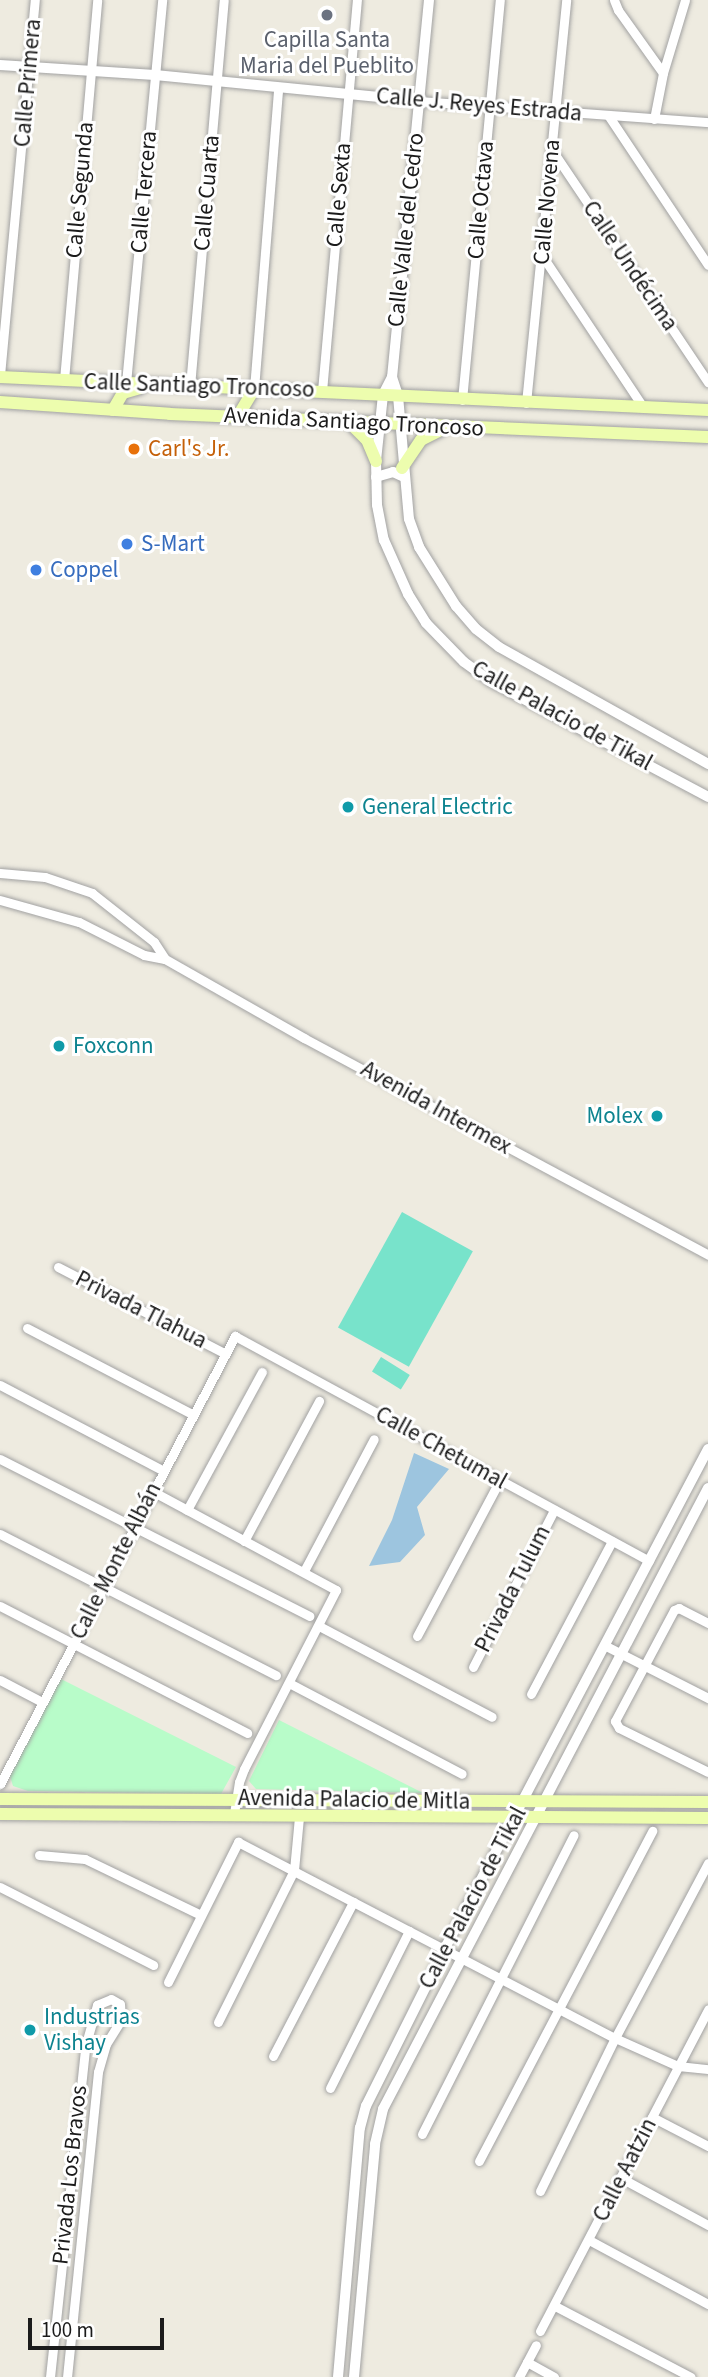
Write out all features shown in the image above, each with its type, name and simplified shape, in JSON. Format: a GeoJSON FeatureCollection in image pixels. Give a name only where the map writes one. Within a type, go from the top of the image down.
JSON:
{"type":"FeatureCollection","features":[{"type":"Feature","properties":{"kind":"main road","name":"Calle Santiago Troncoso"},"geometry":{"type":"LineString","coordinates":[[0,376],[398,396]]}},
{"type":"Feature","properties":{"kind":"main road"},"geometry":{"type":"LineString","coordinates":[[113,410],[123,393],[164,385]]}},
{"type":"Feature","properties":{"kind":"main road"},"geometry":{"type":"LineString","coordinates":[[238,416],[254,388]]}},
{"type":"Feature","properties":{"kind":"main road","name":"Avenida Santiago Troncoso"},"geometry":{"type":"LineString","coordinates":[[398,396],[708,410]]}},
{"type":"Feature","properties":{"kind":"main road","name":"Avenida Santiago Troncoso"},"geometry":{"type":"LineString","coordinates":[[0,402],[398,425],[708,437]]}},
{"type":"Feature","properties":{"kind":"main road"},"geometry":{"type":"LineString","coordinates":[[0,414],[31,404]]}},
{"type":"Feature","properties":{"kind":"main road"},"geometry":{"type":"LineString","coordinates":[[348,422],[367,440],[376,461]]}},
{"type":"Feature","properties":{"kind":"main road"},"geometry":{"type":"LineString","coordinates":[[402,472],[421,440],[431,433],[452,427]]}},
{"type":"Feature","properties":{"kind":"main road","name":"Avenida Palacio de Mitla"},"geometry":{"type":"LineString","coordinates":[[0,1799],[708,1802]]}},
{"type":"Feature","properties":{"kind":"main road","name":"Avenida Palacio de Mitla"},"geometry":{"type":"LineString","coordinates":[[0,1814],[708,1818]]}},
{"type":"Feature","properties":{"kind":"street","name":"Calle Primera"},"geometry":{"type":"LineString","coordinates":[[0,376],[36,0]]}},
{"type":"Feature","properties":{"kind":"street","name":"Calle Segunda"},"geometry":{"type":"LineString","coordinates":[[64,380],[97,0]]}},
{"type":"Feature","properties":{"kind":"street","name":"Calle Tercera"},"geometry":{"type":"LineString","coordinates":[[126,383],[162,0]]}},
{"type":"Feature","properties":{"kind":"street","name":"Calle Cuarta"},"geometry":{"type":"LineString","coordinates":[[190,386],[224,0]]}},
{"type":"Feature","properties":{"kind":"street","name":"Calle Sexta"},"geometry":{"type":"LineString","coordinates":[[322,391],[347,94],[358,0]]}},
{"type":"Feature","properties":{"kind":"street","name":"Calle Valle del Cedro"},"geometry":{"type":"LineString","coordinates":[[381,424],[383,395],[392,377],[429,0]]}},
{"type":"Feature","properties":{"kind":"street","name":"Calle Octava"},"geometry":{"type":"LineString","coordinates":[[462,400],[500,0]]}},
{"type":"Feature","properties":{"kind":"street","name":"Calle Novena"},"geometry":{"type":"LineString","coordinates":[[526,403],[543,257],[566,0]]}},
{"type":"Feature","properties":{"kind":"street"},"geometry":{"type":"LineString","coordinates":[[614,0],[618,10],[663,73]]}},
{"type":"Feature","properties":{"kind":"street"},"geometry":{"type":"LineString","coordinates":[[654,119],[663,73],[685,0]]}},
{"type":"Feature","properties":{"kind":"street","name":"Calle J. Reyes Estrada"},"geometry":{"type":"LineString","coordinates":[[0,65],[91,69],[420,102],[707,124]]}},
{"type":"Feature","properties":{"kind":"street"},"geometry":{"type":"LineString","coordinates":[[254,388],[278,88]]}},
{"type":"Feature","properties":{"kind":"street"},"geometry":{"type":"LineString","coordinates":[[608,115],[708,265]]}},
{"type":"Feature","properties":{"kind":"street","name":"Calle Undécima"},"geometry":{"type":"LineString","coordinates":[[552,150],[708,382]]}},
{"type":"Feature","properties":{"kind":"street"},"geometry":{"type":"LineString","coordinates":[[543,257],[643,407]]}},
{"type":"Feature","properties":{"kind":"street","name":"Calle Valle del Cedro"},"geometry":{"type":"LineString","coordinates":[[392,377],[398,396],[398,425]]}},
{"type":"Feature","properties":{"kind":"street","name":"Calle Palacio de Tikal"},"geometry":{"type":"LineString","coordinates":[[381,424],[376,477],[382,528],[408,594],[444,643],[490,681],[708,797]]}},
{"type":"Feature","properties":{"kind":"street","name":"Calle Palacio de Tikal"},"geometry":{"type":"LineString","coordinates":[[398,425],[409,519],[419,547],[437,579],[476,629],[537,670],[708,764]]}},
{"type":"Feature","properties":{"kind":"street"},"geometry":{"type":"LineString","coordinates":[[376,477],[402,472]]}},
{"type":"Feature","properties":{"kind":"street","name":"Avenida Intermex"},"geometry":{"type":"LineString","coordinates":[[0,873],[46,877],[92,893],[154,942],[165,959]]}},
{"type":"Feature","properties":{"kind":"street","name":"Avenida Intermex"},"geometry":{"type":"LineString","coordinates":[[0,900],[79,922],[144,955],[165,959],[304,1038],[708,1255]]}},
{"type":"Feature","properties":{"kind":"street","name":"Privada Tlahua"},"geometry":{"type":"LineString","coordinates":[[58,1267],[224,1353]]}},
{"type":"Feature","properties":{"kind":"street"},"geometry":{"type":"LineString","coordinates":[[27,1328],[192,1414]]}},
{"type":"Feature","properties":{"kind":"street","name":"Calle Chetumal"},"geometry":{"type":"LineString","coordinates":[[233,1338],[240,1337],[649,1561]]}},
{"type":"Feature","properties":{"kind":"street","name":"Calle Monte Albán"},"geometry":{"type":"LineString","coordinates":[[0,1784],[233,1338]]}},
{"type":"Feature","properties":{"kind":"street"},"geometry":{"type":"LineString","coordinates":[[187,1510],[262,1372]]}},
{"type":"Feature","properties":{"kind":"street"},"geometry":{"type":"LineString","coordinates":[[0,1385],[162,1471]]}},
{"type":"Feature","properties":{"kind":"street"},"geometry":{"type":"LineString","coordinates":[[244,1541],[319,1401]]}},
{"type":"Feature","properties":{"kind":"street"},"geometry":{"type":"LineString","coordinates":[[304,1571],[374,1439]]}},
{"type":"Feature","properties":{"kind":"street","name":"Calle Palacio de Tikal"},"geometry":{"type":"LineString","coordinates":[[338,2377],[362,2118],[445,1948],[708,1449]]}},
{"type":"Feature","properties":{"kind":"street"},"geometry":{"type":"LineString","coordinates":[[0,1459],[309,1616]]}},
{"type":"Feature","properties":{"kind":"street"},"geometry":{"type":"LineString","coordinates":[[417,1636],[500,1480]]}},
{"type":"Feature","properties":{"kind":"street","name":"Calle Palacio de Tikal"},"geometry":{"type":"LineString","coordinates":[[354,2377],[379,2125],[391,2094],[619,1653],[708,1488]]}},
{"type":"Feature","properties":{"kind":"street"},"geometry":{"type":"LineString","coordinates":[[152,1491],[334,1587],[334,1595],[319,1626],[244,1769],[234,1815]]}},
{"type":"Feature","properties":{"kind":"street","name":"Privada Tulum"},"geometry":{"type":"LineString","coordinates":[[473,1667],[554,1510]]}},
{"type":"Feature","properties":{"kind":"street"},"geometry":{"type":"LineString","coordinates":[[0,1534],[275,1675]]}},
{"type":"Feature","properties":{"kind":"street"},"geometry":{"type":"LineString","coordinates":[[531,1694],[612,1541]]}},
{"type":"Feature","properties":{"kind":"street"},"geometry":{"type":"LineString","coordinates":[[0,1606],[247,1733]]}},
{"type":"Feature","properties":{"kind":"street"},"geometry":{"type":"LineString","coordinates":[[708,1623],[676,1608],[642,1665],[617,1717],[616,1725],[708,1772]]}},
{"type":"Feature","properties":{"kind":"street"},"geometry":{"type":"LineString","coordinates":[[319,1626],[492,1717]]}},
{"type":"Feature","properties":{"kind":"street"},"geometry":{"type":"LineString","coordinates":[[604,1645],[708,1698]]}},
{"type":"Feature","properties":{"kind":"street"},"geometry":{"type":"LineString","coordinates":[[0,1680],[42,1702]]}},
{"type":"Feature","properties":{"kind":"street"},"geometry":{"type":"LineString","coordinates":[[289,1683],[462,1773]]}},
{"type":"Feature","properties":{"kind":"street"},"geometry":{"type":"LineString","coordinates":[[218,2022],[294,1870],[299,1817]]}},
{"type":"Feature","properties":{"kind":"street"},"geometry":{"type":"LineString","coordinates":[[479,2161],[652,1831]]}},
{"type":"Feature","properties":{"kind":"street"},"geometry":{"type":"LineString","coordinates":[[422,2134],[574,1835]]}},
{"type":"Feature","properties":{"kind":"street"},"geometry":{"type":"LineString","coordinates":[[168,1982],[236,1842],[615,2038],[678,2066],[708,2069]]}},
{"type":"Feature","properties":{"kind":"street"},"geometry":{"type":"LineString","coordinates":[[39,1855],[85,1859],[201,1915]]}},
{"type":"Feature","properties":{"kind":"street"},"geometry":{"type":"LineString","coordinates":[[540,2191],[615,2038],[708,1863]]}},
{"type":"Feature","properties":{"kind":"street"},"geometry":{"type":"LineString","coordinates":[[0,1887],[153,1965]]}},
{"type":"Feature","properties":{"kind":"street"},"geometry":{"type":"LineString","coordinates":[[274,2056],[353,1902]]}},
{"type":"Feature","properties":{"kind":"street"},"geometry":{"type":"LineString","coordinates":[[330,2088],[409,1931]]}},
{"type":"Feature","properties":{"kind":"street","name":"Privada Los Bravos"},"geometry":{"type":"LineString","coordinates":[[50,2377],[85,2047],[97,2005],[111,1999],[120,2004],[121,2020],[106,2044],[98,2072],[67,2377]]}},
{"type":"Feature","properties":{"kind":"street","name":"Calle Aatzin"},"geometry":{"type":"LineString","coordinates":[[540,2330],[555,2306],[708,2009]]}},
{"type":"Feature","properties":{"kind":"street"},"geometry":{"type":"LineString","coordinates":[[652,2116],[708,2146]]}},
{"type":"Feature","properties":{"kind":"street"},"geometry":{"type":"LineString","coordinates":[[362,2118],[379,2125]]}},
{"type":"Feature","properties":{"kind":"street"},"geometry":{"type":"LineString","coordinates":[[621,2178],[708,2225]]}},
{"type":"Feature","properties":{"kind":"street"},"geometry":{"type":"LineString","coordinates":[[589,2240],[708,2304]]}},
{"type":"Feature","properties":{"kind":"street"},"geometry":{"type":"LineString","coordinates":[[555,2306],[691,2377]]}},
{"type":"Feature","properties":{"kind":"street"},"geometry":{"type":"LineString","coordinates":[[519,2377],[536,2345]]}},
{"type":"Feature","properties":{"kind":"street"},"geometry":{"type":"LineString","coordinates":[[527,2362],[554,2377]]}},
{"type":"Feature","properties":{"kind":"green space"},"geometry":{"type":"Polygon","coordinates":[[[61,1679],[236,1767],[221,1794],[28,1791],[13,1786],[9,1773],[61,1679]]]}},
{"type":"Feature","properties":{"kind":"green space"},"geometry":{"type":"Polygon","coordinates":[[[279,1720],[423,1793],[256,1789],[249,1781],[279,1720]]]}},
{"type":"Feature","properties":{"kind":"shaded area"},"geometry":{"type":"Polygon","coordinates":[[[402,1212],[473,1251],[409,1367],[338,1327],[402,1212]]]}},
{"type":"Feature","properties":{"kind":"shaded area"},"geometry":{"type":"Polygon","coordinates":[[[381,1357],[410,1375],[401,1389],[372,1371],[381,1357]]]}},
{"type":"Feature","properties":{"kind":"shaded area"},"geometry":{"type":"Polygon","coordinates":[[[414,1453],[449,1469],[417,1507],[425,1535],[400,1562],[369,1566],[392,1520],[414,1453]]]}},
{"type":"Feature","properties":{"kind":"place","name":"Capilla Santa Maria del Pueblito"},"geometry":{"type":"Point","coordinates":[327,15]}},
{"type":"Feature","properties":{"kind":"place","name":"Carl's Jr."},"geometry":{"type":"Point","coordinates":[134,449]}},
{"type":"Feature","properties":{"kind":"place","name":"S-Mart"},"geometry":{"type":"Point","coordinates":[127,544]}},
{"type":"Feature","properties":{"kind":"place","name":"Coppel"},"geometry":{"type":"Point","coordinates":[36,570]}},
{"type":"Feature","properties":{"kind":"place","name":"General Electric"},"geometry":{"type":"Point","coordinates":[348,807]}},
{"type":"Feature","properties":{"kind":"place","name":"Foxconn"},"geometry":{"type":"Point","coordinates":[59,1046]}},
{"type":"Feature","properties":{"kind":"place","name":"Molex"},"geometry":{"type":"Point","coordinates":[657,1116]}},
{"type":"Feature","properties":{"kind":"place","name":"Industrias Vishay"},"geometry":{"type":"Point","coordinates":[30,2030]}}]}
